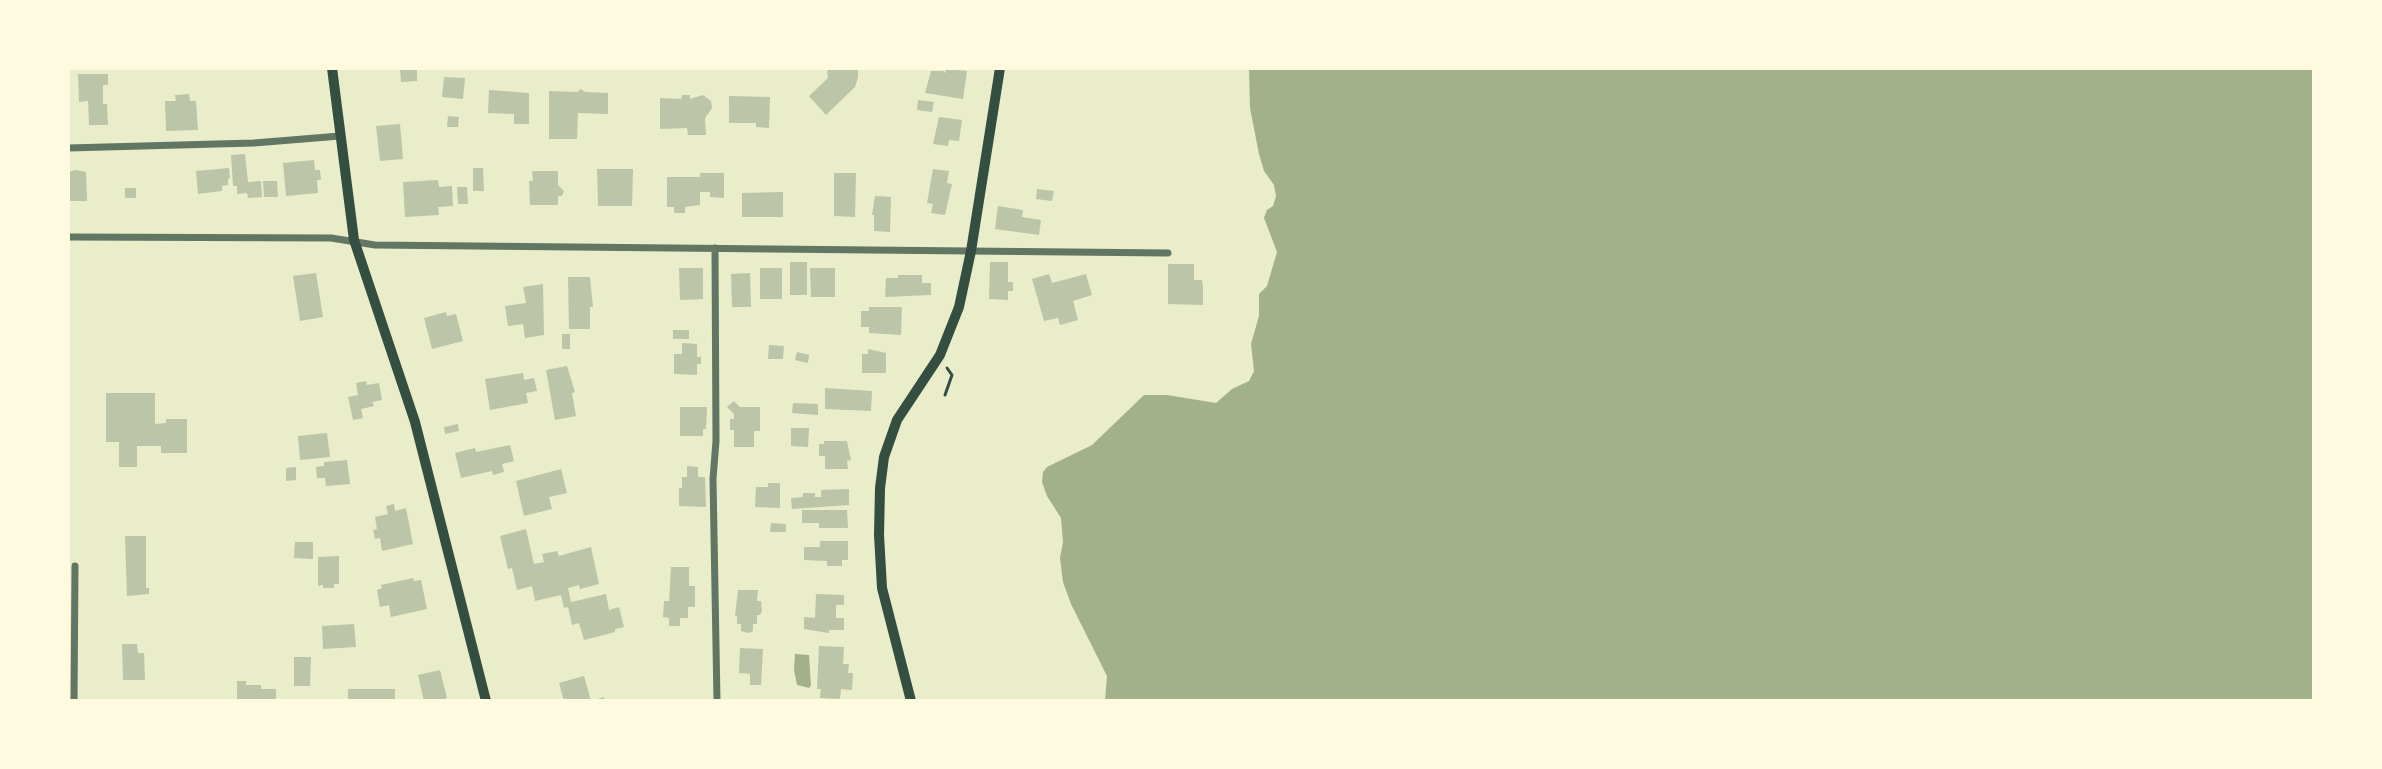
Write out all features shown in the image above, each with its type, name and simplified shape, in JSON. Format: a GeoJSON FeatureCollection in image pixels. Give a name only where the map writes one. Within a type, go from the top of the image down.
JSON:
{"type":"FeatureCollection","features":[{"type":"Feature","properties":{"kind":"main road"},"geometry":{"type":"LineString","coordinates":[[332,68],[354,240],[415,422],[486,701]]}},
{"type":"Feature","properties":{"kind":"main road"},"geometry":{"type":"LineString","coordinates":[[911,701],[882,588],[879,535],[884,457],[897,420],[940,355],[959,307],[1000,68]]}},
{"type":"Feature","properties":{"kind":"street"},"geometry":{"type":"LineString","coordinates":[[68,148],[254,143],[340,136]]}},
{"type":"Feature","properties":{"kind":"street"},"geometry":{"type":"LineString","coordinates":[[68,237],[331,238],[375,245],[1168,253]]}},
{"type":"Feature","properties":{"kind":"street"},"geometry":{"type":"LineString","coordinates":[[715,248],[717,413],[713,479],[717,701]]}},
{"type":"Feature","properties":{"kind":"street"},"geometry":{"type":"LineString","coordinates":[[74,701],[75,566]]}},
{"type":"Feature","properties":{"kind":"path"},"geometry":{"type":"LineString","coordinates":[[945,395],[952,375],[947,368]]}},
{"type":"Feature","properties":{"kind":"shaded area"},"geometry":{"type":"Polygon","coordinates":[[[1249,68],[2314,68],[2314,701],[1105,701],[1107,676],[1063,582],[1061,518],[1047,496],[1042,482],[1043,472],[1047,467],[1092,445],[1144,395],[1167,395],[1216,403],[1232,389],[1249,381],[1254,371],[1251,344],[1259,316],[1259,294],[1267,286],[1277,252],[1264,218],[1276,196],[1259,154],[1250,108],[1249,68]]]}},
{"type":"Feature","properties":{"kind":"shaded area"},"geometry":{"type":"Polygon","coordinates":[[[795,654],[809,655],[809,688],[797,685],[795,654]]]}},
{"type":"Feature","properties":{"kind":"building"},"geometry":{"type":"Polygon","coordinates":[[[400,68],[417,68],[417,81],[401,82],[400,68]]]}},
{"type":"Feature","properties":{"kind":"building"},"geometry":{"type":"Polygon","coordinates":[[[827,68],[858,68],[858,77],[855,87],[826,115],[809,96],[828,78],[827,68]]]}},
{"type":"Feature","properties":{"kind":"building"},"geometry":{"type":"Polygon","coordinates":[[[946,69],[967,71],[963,99],[925,93],[931,71],[945,73],[946,69]]]}},
{"type":"Feature","properties":{"kind":"building"},"geometry":{"type":"Polygon","coordinates":[[[78,74],[108,74],[108,85],[103,85],[103,104],[107,104],[108,125],[89,125],[88,101],[79,102],[78,74]]]}},
{"type":"Feature","properties":{"kind":"building"},"geometry":{"type":"Polygon","coordinates":[[[444,77],[465,78],[463,99],[442,97],[444,77]]]}},
{"type":"Feature","properties":{"kind":"building"},"geometry":{"type":"Polygon","coordinates":[[[581,89],[608,93],[608,114],[578,113],[577,139],[549,139],[549,91],[577,92],[581,89]]]}},
{"type":"Feature","properties":{"kind":"building"},"geometry":{"type":"Polygon","coordinates":[[[489,90],[529,93],[529,124],[514,124],[514,114],[488,113],[489,90]]]}},
{"type":"Feature","properties":{"kind":"building"},"geometry":{"type":"Polygon","coordinates":[[[189,94],[190,101],[196,101],[198,130],[166,131],[165,101],[176,101],[175,95],[189,94]]]}},
{"type":"Feature","properties":{"kind":"building"},"geometry":{"type":"Polygon","coordinates":[[[682,95],[690,95],[690,99],[703,95],[711,101],[712,108],[705,118],[706,135],[688,135],[687,128],[660,129],[660,98],[681,99],[682,95]]]}},
{"type":"Feature","properties":{"kind":"building"},"geometry":{"type":"Polygon","coordinates":[[[729,96],[770,97],[769,128],[756,127],[756,123],[729,123],[729,96]]]}},
{"type":"Feature","properties":{"kind":"building"},"geometry":{"type":"Polygon","coordinates":[[[918,100],[934,102],[932,112],[917,110],[918,100]]]}},
{"type":"Feature","properties":{"kind":"building"},"geometry":{"type":"Polygon","coordinates":[[[448,116],[459,117],[458,127],[447,127],[448,116]]]}},
{"type":"Feature","properties":{"kind":"building"},"geometry":{"type":"Polygon","coordinates":[[[939,117],[962,120],[959,141],[949,140],[948,146],[933,144],[939,117]]]}},
{"type":"Feature","properties":{"kind":"building"},"geometry":{"type":"Polygon","coordinates":[[[400,124],[403,159],[380,161],[376,126],[400,124]]]}},
{"type":"Feature","properties":{"kind":"building"},"geometry":{"type":"Polygon","coordinates":[[[245,154],[248,182],[261,181],[262,197],[248,198],[247,193],[237,194],[237,186],[233,186],[231,155],[245,154]]]}},
{"type":"Feature","properties":{"kind":"building"},"geometry":{"type":"Polygon","coordinates":[[[314,160],[315,170],[320,170],[318,193],[286,196],[283,163],[314,160]]]}},
{"type":"Feature","properties":{"kind":"building"},"geometry":{"type":"Polygon","coordinates":[[[229,168],[228,185],[222,186],[222,191],[198,194],[196,171],[229,168]]]}},
{"type":"Feature","properties":{"kind":"building"},"geometry":{"type":"Polygon","coordinates":[[[473,168],[483,168],[484,191],[473,191],[473,168]]]}},
{"type":"Feature","properties":{"kind":"building"},"geometry":{"type":"Polygon","coordinates":[[[597,169],[633,169],[632,206],[598,206],[597,169]]]}},
{"type":"Feature","properties":{"kind":"building"},"geometry":{"type":"Polygon","coordinates":[[[933,169],[949,171],[947,183],[952,184],[945,215],[931,213],[933,204],[927,203],[933,169]]]}},
{"type":"Feature","properties":{"kind":"building"},"geometry":{"type":"Polygon","coordinates":[[[532,171],[558,171],[558,185],[564,191],[562,196],[558,196],[558,205],[530,205],[529,181],[533,181],[532,171]]]}},
{"type":"Feature","properties":{"kind":"building"},"geometry":{"type":"Polygon","coordinates":[[[68,172],[86,172],[87,201],[68,201],[68,172]]]}},
{"type":"Feature","properties":{"kind":"building"},"geometry":{"type":"Polygon","coordinates":[[[700,173],[724,173],[724,198],[710,197],[710,192],[700,192],[700,205],[685,207],[685,213],[674,213],[674,207],[667,207],[667,177],[700,177],[700,173]]]}},
{"type":"Feature","properties":{"kind":"building"},"geometry":{"type":"Polygon","coordinates":[[[834,173],[856,173],[855,217],[834,216],[834,173]]]}},
{"type":"Feature","properties":{"kind":"building"},"geometry":{"type":"Polygon","coordinates":[[[438,180],[439,187],[452,186],[453,206],[438,207],[439,215],[405,217],[403,182],[438,180]]]}},
{"type":"Feature","properties":{"kind":"building"},"geometry":{"type":"Polygon","coordinates":[[[263,181],[277,181],[278,197],[264,197],[263,181]]]}},
{"type":"Feature","properties":{"kind":"building"},"geometry":{"type":"Polygon","coordinates":[[[457,187],[467,187],[468,204],[458,204],[457,187]]]}},
{"type":"Feature","properties":{"kind":"building"},"geometry":{"type":"Polygon","coordinates":[[[125,188],[136,188],[136,198],[125,198],[125,188]]]}},
{"type":"Feature","properties":{"kind":"building"},"geometry":{"type":"Polygon","coordinates":[[[1037,189],[1054,191],[1052,201],[1036,199],[1037,189]]]}},
{"type":"Feature","properties":{"kind":"building"},"geometry":{"type":"Polygon","coordinates":[[[783,192],[783,217],[742,217],[742,193],[783,192]]]}},
{"type":"Feature","properties":{"kind":"building"},"geometry":{"type":"Polygon","coordinates":[[[875,196],[891,197],[890,232],[874,231],[872,215],[875,196]]]}},
{"type":"Feature","properties":{"kind":"building"},"geometry":{"type":"Polygon","coordinates":[[[998,206],[1023,210],[1022,217],[1041,220],[1039,235],[995,229],[998,206]]]}},
{"type":"Feature","properties":{"kind":"building"},"geometry":{"type":"Polygon","coordinates":[[[790,262],[807,262],[807,295],[790,295],[790,262]]]}},
{"type":"Feature","properties":{"kind":"building"},"geometry":{"type":"Polygon","coordinates":[[[990,262],[1008,262],[1008,282],[1013,282],[1013,291],[1008,291],[1008,300],[989,299],[990,262]]]}},
{"type":"Feature","properties":{"kind":"building"},"geometry":{"type":"Polygon","coordinates":[[[1168,264],[1194,264],[1194,280],[1202,280],[1203,305],[1168,304],[1168,264]]]}},
{"type":"Feature","properties":{"kind":"building"},"geometry":{"type":"Polygon","coordinates":[[[679,268],[703,268],[703,299],[680,300],[679,268]]]}},
{"type":"Feature","properties":{"kind":"building"},"geometry":{"type":"Polygon","coordinates":[[[760,268],[782,268],[782,299],[760,299],[760,268]]]}},
{"type":"Feature","properties":{"kind":"building"},"geometry":{"type":"Polygon","coordinates":[[[810,268],[835,268],[835,297],[811,297],[810,268]]]}},
{"type":"Feature","properties":{"kind":"building"},"geometry":{"type":"Polygon","coordinates":[[[316,273],[323,317],[300,321],[293,276],[316,273]]]}},
{"type":"Feature","properties":{"kind":"building"},"geometry":{"type":"Polygon","coordinates":[[[750,273],[751,307],[732,307],[731,274],[750,273]]]}},
{"type":"Feature","properties":{"kind":"building"},"geometry":{"type":"Polygon","coordinates":[[[1049,274],[1052,283],[1086,274],[1092,295],[1073,301],[1078,320],[1060,325],[1058,318],[1044,321],[1032,279],[1049,274]]]}},
{"type":"Feature","properties":{"kind":"building"},"geometry":{"type":"Polygon","coordinates":[[[898,275],[922,275],[922,283],[931,283],[931,295],[885,297],[886,278],[898,278],[898,275]]]}},
{"type":"Feature","properties":{"kind":"building"},"geometry":{"type":"Polygon","coordinates":[[[568,277],[590,277],[593,307],[590,307],[590,329],[569,329],[568,277]]]}},
{"type":"Feature","properties":{"kind":"building"},"geometry":{"type":"Polygon","coordinates":[[[543,284],[544,335],[525,338],[523,324],[508,326],[505,306],[526,303],[523,287],[543,284]]]}},
{"type":"Feature","properties":{"kind":"building"},"geometry":{"type":"Polygon","coordinates":[[[869,307],[902,307],[901,335],[869,333],[869,327],[861,327],[861,311],[869,311],[869,307]]]}},
{"type":"Feature","properties":{"kind":"building"},"geometry":{"type":"Polygon","coordinates":[[[446,312],[447,316],[456,314],[463,341],[432,349],[424,318],[446,312]]]}},
{"type":"Feature","properties":{"kind":"building"},"geometry":{"type":"Polygon","coordinates":[[[673,330],[689,330],[689,339],[673,339],[673,330]]]}},
{"type":"Feature","properties":{"kind":"building"},"geometry":{"type":"Polygon","coordinates":[[[562,334],[570,334],[570,349],[562,349],[562,334]]]}},
{"type":"Feature","properties":{"kind":"building"},"geometry":{"type":"Polygon","coordinates":[[[682,343],[697,344],[697,357],[701,357],[701,364],[697,364],[697,375],[674,374],[674,354],[682,354],[682,343]]]}},
{"type":"Feature","properties":{"kind":"building"},"geometry":{"type":"Polygon","coordinates":[[[769,345],[784,346],[783,359],[768,359],[769,345]]]}},
{"type":"Feature","properties":{"kind":"building"},"geometry":{"type":"Polygon","coordinates":[[[868,349],[886,353],[886,373],[862,373],[862,354],[868,354],[868,349]]]}},
{"type":"Feature","properties":{"kind":"building"},"geometry":{"type":"Polygon","coordinates":[[[797,352],[809,355],[808,363],[795,360],[797,352]]]}},
{"type":"Feature","properties":{"kind":"building"},"geometry":{"type":"Polygon","coordinates":[[[567,366],[575,392],[572,393],[576,416],[555,420],[546,370],[567,366]]]}},
{"type":"Feature","properties":{"kind":"building"},"geometry":{"type":"Polygon","coordinates":[[[523,373],[524,380],[534,378],[537,391],[526,393],[528,403],[490,410],[485,379],[523,373]]]}},
{"type":"Feature","properties":{"kind":"building"},"geometry":{"type":"Polygon","coordinates":[[[366,381],[367,385],[379,383],[382,400],[361,409],[363,418],[353,420],[348,397],[358,395],[356,383],[366,381]]]}},
{"type":"Feature","properties":{"kind":"building"},"geometry":{"type":"Polygon","coordinates":[[[825,388],[872,391],[871,411],[825,409],[825,388]]]}},
{"type":"Feature","properties":{"kind":"building"},"geometry":{"type":"Polygon","coordinates":[[[106,393],[155,393],[155,424],[166,423],[166,419],[187,419],[187,453],[161,453],[161,446],[137,446],[137,467],[119,467],[119,442],[106,442],[106,393]]]}},
{"type":"Feature","properties":{"kind":"building"},"geometry":{"type":"Polygon","coordinates":[[[734,401],[740,407],[760,407],[760,431],[754,431],[754,447],[734,447],[734,430],[730,430],[730,419],[734,419],[734,414],[727,407],[734,401]]]}},
{"type":"Feature","properties":{"kind":"building"},"geometry":{"type":"Polygon","coordinates":[[[793,403],[818,404],[818,415],[792,413],[793,403]]]}},
{"type":"Feature","properties":{"kind":"building"},"geometry":{"type":"Polygon","coordinates":[[[680,407],[707,407],[703,436],[680,436],[680,407]]]}},
{"type":"Feature","properties":{"kind":"building"},"geometry":{"type":"Polygon","coordinates":[[[458,424],[459,431],[445,434],[444,427],[458,424]]]}},
{"type":"Feature","properties":{"kind":"building"},"geometry":{"type":"Polygon","coordinates":[[[791,428],[809,428],[808,447],[791,446],[791,428]]]}},
{"type":"Feature","properties":{"kind":"building"},"geometry":{"type":"Polygon","coordinates":[[[327,433],[330,457],[300,460],[298,436],[327,433]]]}},
{"type":"Feature","properties":{"kind":"building"},"geometry":{"type":"Polygon","coordinates":[[[824,441],[847,441],[851,460],[847,461],[848,469],[825,469],[825,456],[819,456],[819,444],[824,444],[824,441]]]}},
{"type":"Feature","properties":{"kind":"building"},"geometry":{"type":"Polygon","coordinates":[[[510,445],[514,461],[502,464],[504,472],[493,475],[492,471],[461,478],[455,453],[510,445]]]}},
{"type":"Feature","properties":{"kind":"building"},"geometry":{"type":"Polygon","coordinates":[[[347,460],[350,484],[326,486],[325,478],[317,478],[316,467],[324,466],[324,462],[347,460]]]}},
{"type":"Feature","properties":{"kind":"building"},"geometry":{"type":"Polygon","coordinates":[[[687,466],[698,467],[698,477],[705,477],[706,507],[679,506],[679,488],[682,488],[682,477],[687,477],[687,466]]]}},
{"type":"Feature","properties":{"kind":"building"},"geometry":{"type":"Polygon","coordinates":[[[296,467],[296,480],[286,481],[286,468],[296,467]]]}},
{"type":"Feature","properties":{"kind":"building"},"geometry":{"type":"Polygon","coordinates":[[[561,469],[567,493],[549,497],[552,509],[524,516],[516,481],[561,469]]]}},
{"type":"Feature","properties":{"kind":"building"},"geometry":{"type":"Polygon","coordinates":[[[768,483],[780,483],[780,508],[755,507],[756,487],[768,487],[768,483]]]}},
{"type":"Feature","properties":{"kind":"building"},"geometry":{"type":"Polygon","coordinates":[[[849,489],[849,505],[792,509],[791,498],[803,497],[803,493],[815,493],[815,497],[821,497],[821,490],[849,489]]]}},
{"type":"Feature","properties":{"kind":"building"},"geometry":{"type":"Polygon","coordinates":[[[394,504],[395,511],[406,508],[413,544],[382,551],[380,538],[375,539],[373,530],[377,529],[375,517],[388,514],[386,506],[394,504]]]}},
{"type":"Feature","properties":{"kind":"building"},"geometry":{"type":"Polygon","coordinates":[[[802,510],[847,510],[848,528],[819,528],[819,523],[802,523],[802,510]]]}},
{"type":"Feature","properties":{"kind":"building"},"geometry":{"type":"Polygon","coordinates":[[[771,523],[786,524],[786,532],[770,532],[771,523]]]}},
{"type":"Feature","properties":{"kind":"building"},"geometry":{"type":"Polygon","coordinates":[[[526,529],[534,564],[544,562],[542,554],[557,551],[559,556],[591,547],[599,584],[580,589],[579,585],[568,588],[571,602],[606,594],[609,610],[619,607],[624,627],[584,640],[579,623],[572,625],[568,607],[564,608],[561,595],[535,601],[532,586],[517,590],[500,536],[526,529]]]}},
{"type":"Feature","properties":{"kind":"building"},"geometry":{"type":"Polygon","coordinates":[[[125,536],[146,536],[146,588],[149,588],[149,594],[127,596],[125,536]]]}},
{"type":"Feature","properties":{"kind":"building"},"geometry":{"type":"Polygon","coordinates":[[[820,541],[848,541],[848,560],[842,560],[842,566],[827,566],[827,561],[804,560],[804,547],[820,547],[820,541]]]}},
{"type":"Feature","properties":{"kind":"building"},"geometry":{"type":"Polygon","coordinates":[[[295,542],[313,542],[313,559],[294,558],[295,542]]]}},
{"type":"Feature","properties":{"kind":"building"},"geometry":{"type":"Polygon","coordinates":[[[339,556],[339,584],[334,584],[334,588],[318,586],[318,557],[339,556]]]}},
{"type":"Feature","properties":{"kind":"building"},"geometry":{"type":"Polygon","coordinates":[[[671,567],[689,567],[689,586],[695,586],[695,607],[688,607],[688,618],[680,618],[680,626],[669,626],[669,618],[663,617],[664,601],[669,601],[671,567]]]}},
{"type":"Feature","properties":{"kind":"building"},"geometry":{"type":"Polygon","coordinates":[[[413,578],[414,581],[421,580],[427,609],[391,617],[389,605],[380,607],[377,590],[382,588],[381,585],[413,578]]]}},
{"type":"Feature","properties":{"kind":"building"},"geometry":{"type":"Polygon","coordinates":[[[738,590],[758,590],[757,601],[761,601],[762,611],[757,615],[753,631],[749,633],[741,631],[741,624],[737,624],[738,590]]]}},
{"type":"Feature","properties":{"kind":"building"},"geometry":{"type":"Polygon","coordinates":[[[816,594],[844,595],[844,605],[836,605],[836,618],[844,618],[844,630],[829,630],[829,633],[804,629],[804,617],[815,618],[816,594]]]}},
{"type":"Feature","properties":{"kind":"building"},"geometry":{"type":"Polygon","coordinates":[[[354,624],[356,647],[323,649],[322,626],[354,624]]]}},
{"type":"Feature","properties":{"kind":"building"},"geometry":{"type":"Polygon","coordinates":[[[122,644],[137,644],[138,653],[144,653],[145,680],[123,680],[122,644]]]}},
{"type":"Feature","properties":{"kind":"building"},"geometry":{"type":"Polygon","coordinates":[[[819,646],[844,647],[843,664],[849,664],[848,673],[853,673],[852,690],[841,689],[840,699],[820,698],[821,689],[817,689],[819,646]]]}},
{"type":"Feature","properties":{"kind":"building"},"geometry":{"type":"Polygon","coordinates":[[[740,648],[763,649],[761,685],[750,685],[750,674],[739,673],[740,648]]]}},
{"type":"Feature","properties":{"kind":"building"},"geometry":{"type":"Polygon","coordinates":[[[294,657],[311,657],[310,686],[294,686],[294,657]]]}},
{"type":"Feature","properties":{"kind":"building"},"geometry":{"type":"Polygon","coordinates":[[[440,670],[447,698],[424,701],[418,675],[440,670]]]}},
{"type":"Feature","properties":{"kind":"building"},"geometry":{"type":"Polygon","coordinates":[[[584,676],[591,701],[564,701],[559,683],[584,676]]]}},
{"type":"Feature","properties":{"kind":"building"},"geometry":{"type":"Polygon","coordinates":[[[237,681],[246,681],[246,685],[261,685],[261,689],[276,689],[276,701],[237,701],[237,681]]]}},
{"type":"Feature","properties":{"kind":"building"},"geometry":{"type":"Polygon","coordinates":[[[348,689],[395,689],[395,701],[348,701],[348,689]]]}}]}
